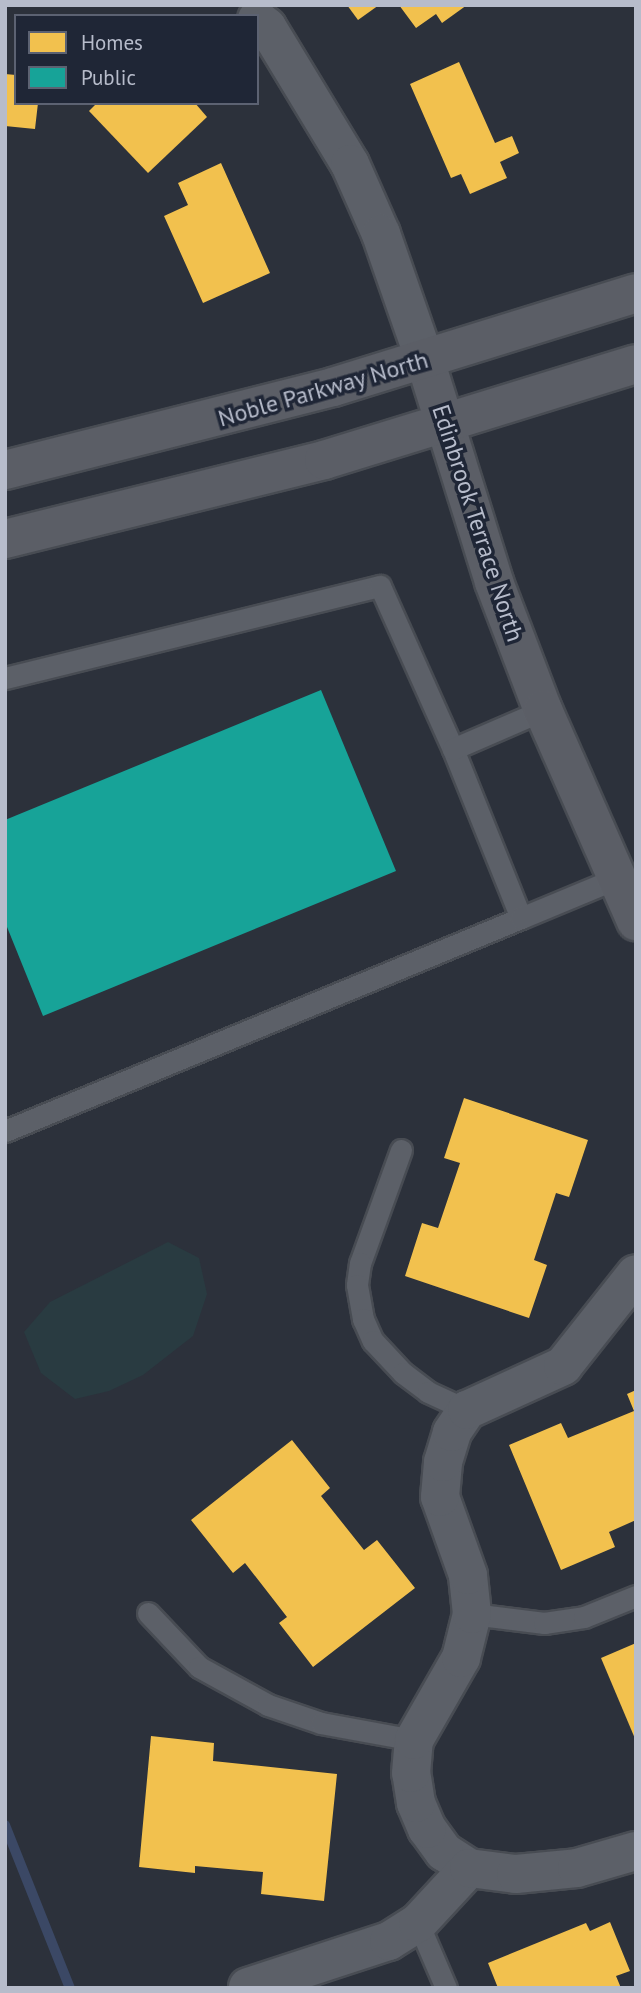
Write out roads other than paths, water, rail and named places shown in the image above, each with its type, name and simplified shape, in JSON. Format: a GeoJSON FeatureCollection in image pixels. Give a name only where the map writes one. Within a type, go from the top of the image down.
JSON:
{"type":"FeatureCollection","features":[{"type":"Feature","properties":{"kind":"main road","name":"Noble Parkway North"},"geometry":{"type":"LineString","coordinates":[[5,470],[188,426],[425,360],[636,293]]}},
{"type":"Feature","properties":{"kind":"main road","name":"Edinbrook Terrace North"},"geometry":{"type":"LineString","coordinates":[[425,360],[494,582],[543,710],[636,921]]}},
{"type":"Feature","properties":{"kind":"main road"},"geometry":{"type":"LineString","coordinates":[[5,539],[239,484],[445,425],[636,364]]}},
{"type":"Feature","properties":{"kind":"street","name":"Edinbrook Terrace North"},"geometry":{"type":"LineString","coordinates":[[259,22],[288,60],[350,164],[381,234],[425,360]]}},
{"type":"Feature","properties":{"kind":"street"},"geometry":{"type":"LineString","coordinates":[[636,1274],[563,1366],[467,1410],[452,1432],[443,1462],[440,1497],[468,1575],[472,1614],[461,1658],[414,1740],[411,1773],[416,1804],[444,1852],[469,1868],[516,1874],[577,1868],[636,1851]]}},
{"type":"Feature","properties":{"kind":"street"},"geometry":{"type":"LineString","coordinates":[[248,1987],[389,1941],[418,1923],[469,1868]]}},
{"type":"Feature","properties":{"kind":"lane"},"geometry":{"type":"LineString","coordinates":[[5,678],[380,586],[453,749],[521,918]]}},
{"type":"Feature","properties":{"kind":"lane"},"geometry":{"type":"LineString","coordinates":[[453,749],[543,710]]}},
{"type":"Feature","properties":{"kind":"lane"},"geometry":{"type":"LineString","coordinates":[[5,1131],[617,878]]}},
{"type":"Feature","properties":{"kind":"lane"},"geometry":{"type":"LineString","coordinates":[[401,1150],[360,1263],[357,1285],[363,1319],[373,1341],[403,1373],[428,1392],[467,1410]]}},
{"type":"Feature","properties":{"kind":"lane"},"geometry":{"type":"LineString","coordinates":[[472,1614],[544,1623],[584,1617],[636,1596]]}},
{"type":"Feature","properties":{"kind":"lane"},"geometry":{"type":"LineString","coordinates":[[148,1613],[199,1667],[268,1705],[321,1723],[414,1740]]}},
{"type":"Feature","properties":{"kind":"lane"},"geometry":{"type":"LineString","coordinates":[[418,1923],[446,1988]]}},
{"type":"Feature","properties":{"kind":"waterway"},"geometry":{"type":"LineString","coordinates":[[5,1825],[70,1988]]}}]}
